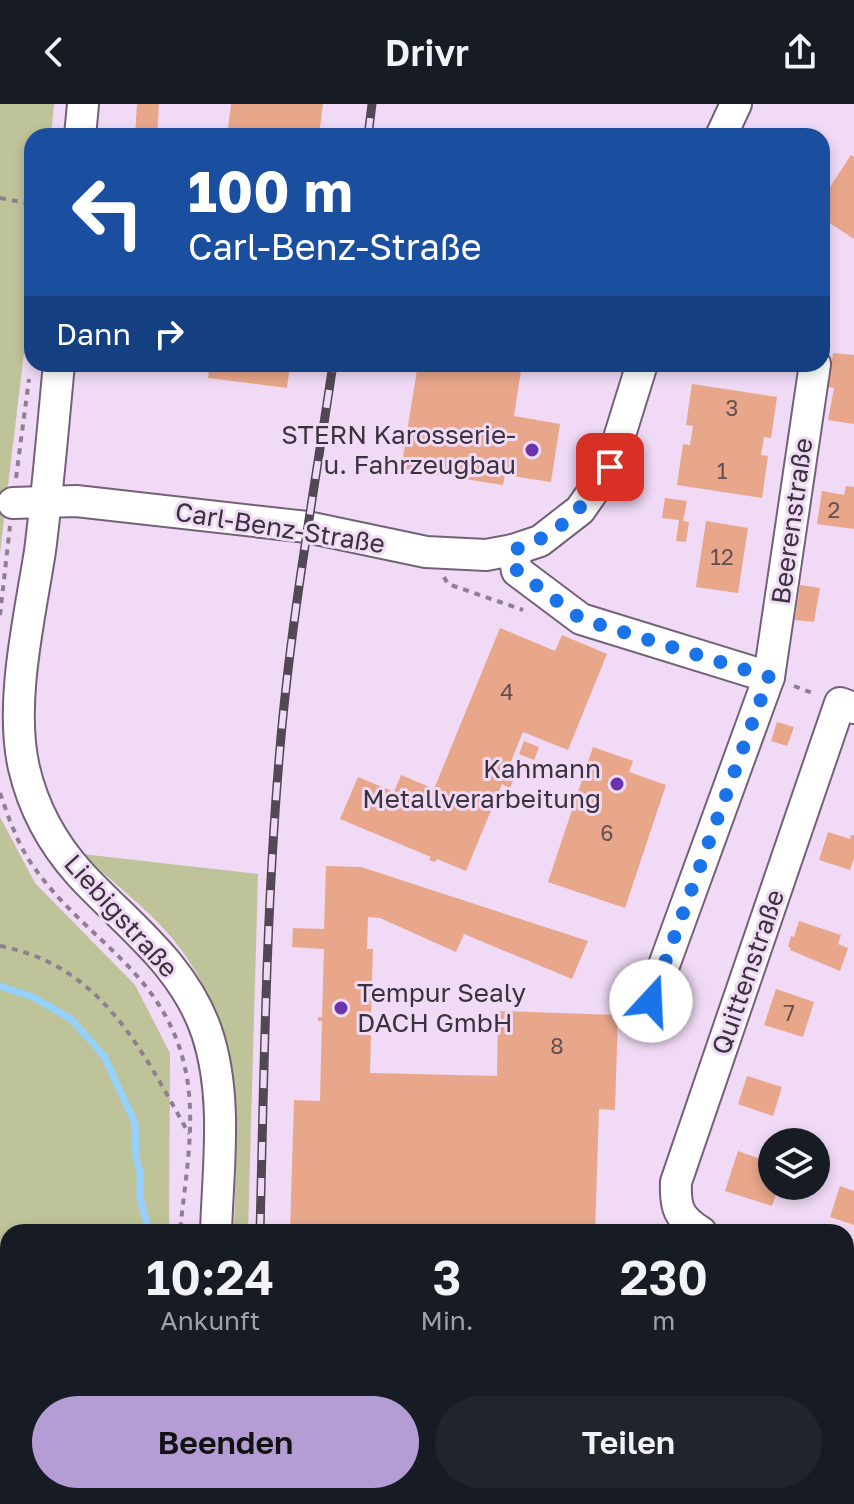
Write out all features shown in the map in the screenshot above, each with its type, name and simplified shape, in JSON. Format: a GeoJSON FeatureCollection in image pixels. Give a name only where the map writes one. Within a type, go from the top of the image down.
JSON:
{"type":"FeatureCollection","features":[{"type":"Feature","properties":{"kind":"street"},"geometry":{"type":"LineString","coordinates":[[81,128],[83,104]]}},
{"type":"Feature","properties":{"kind":"street"},"geometry":{"type":"LineString","coordinates":[[725,128],[736,104]]}},
{"type":"Feature","properties":{"kind":"street","name":"Liebigstraße"},"geometry":{"type":"LineString","coordinates":[[44,372],[46,501],[20,692],[19,728],[24,767],[36,806],[55,841],[79,873],[144,934],[168,962],[189,994],[207,1033],[217,1077],[219,1104],[216,1224]]}},
{"type":"Feature","properties":{"kind":"street","name":"Carl-Benz-Straße"},"geometry":{"type":"LineString","coordinates":[[13,503],[76,501],[307,527],[426,552],[486,555],[513,550],[540,541],[580,510],[610,467],[640,372]]}},
{"type":"Feature","properties":{"kind":"street","name":"Beerenstraße"},"geometry":{"type":"LineString","coordinates":[[651,1001],[769,677],[814,372]]}},
{"type":"Feature","properties":{"kind":"street"},"geometry":{"type":"LineString","coordinates":[[513,550],[517,571],[581,619],[769,677]]}},
{"type":"Feature","properties":{"kind":"street","name":"Quittenstraße"},"geometry":{"type":"LineString","coordinates":[[690,1224],[682,1218],[675,1202],[676,1182],[847,706]]}},
{"type":"Feature","properties":{"kind":"path"},"geometry":{"type":"LineString","coordinates":[[0,198],[24,202]]}},
{"type":"Feature","properties":{"kind":"path"},"geometry":{"type":"LineString","coordinates":[[0,615],[13,503],[43,372]]}},
{"type":"Feature","properties":{"kind":"path"},"geometry":{"type":"LineString","coordinates":[[426,552],[448,584],[536,615]]}},
{"type":"Feature","properties":{"kind":"path"},"geometry":{"type":"LineString","coordinates":[[769,677],[847,706]]}},
{"type":"Feature","properties":{"kind":"path"},"geometry":{"type":"LineString","coordinates":[[0,793],[10,821],[35,869],[67,906],[123,958],[153,995],[174,1031],[185,1066],[191,1102],[181,1224]]}},
{"type":"Feature","properties":{"kind":"path"},"geometry":{"type":"LineString","coordinates":[[0,946],[16,949],[67,971],[108,1005],[141,1047],[190,1136]]}},
{"type":"Feature","properties":{"kind":"green space"},"geometry":{"type":"Polygon","coordinates":[[[0,104],[54,104],[52,128],[24,128],[24,353],[0,553],[0,104]]]}},
{"type":"Feature","properties":{"kind":"green space"},"geometry":{"type":"Polygon","coordinates":[[[0,817],[35,883],[135,985],[170,1053],[169,1224],[0,1224],[0,817]]]}},
{"type":"Feature","properties":{"kind":"green space"},"geometry":{"type":"Polygon","coordinates":[[[82,854],[258,874],[248,1224],[234,1224],[236,1151],[230,1072],[222,1035],[209,998],[190,963],[164,929],[82,854]]]}},
{"type":"Feature","properties":{"kind":"building"},"geometry":{"type":"Polygon","coordinates":[[[137,104],[159,104],[158,128],[136,128],[137,104]]]}},
{"type":"Feature","properties":{"kind":"building"},"geometry":{"type":"Polygon","coordinates":[[[231,104],[323,104],[320,128],[228,128],[231,104]]]}},
{"type":"Feature","properties":{"kind":"building"},"geometry":{"type":"Polygon","coordinates":[[[851,155],[854,157],[854,239],[830,223],[830,187],[851,155]]]}},
{"type":"Feature","properties":{"kind":"building"},"geometry":{"type":"Polygon","coordinates":[[[833,353],[854,355],[854,424],[828,420],[834,388],[828,387],[833,353]]]}},
{"type":"Feature","properties":{"kind":"building"},"geometry":{"type":"Polygon","coordinates":[[[209,372],[289,372],[287,388],[208,378],[209,372]]]}},
{"type":"Feature","properties":{"kind":"building"},"geometry":{"type":"Polygon","coordinates":[[[417,372],[521,372],[514,416],[560,424],[551,482],[505,475],[503,485],[401,469],[417,372]]]}},
{"type":"Feature","properties":{"kind":"building"},"geometry":{"type":"Polygon","coordinates":[[[692,384],[777,397],[771,438],[764,437],[761,455],[768,456],[762,498],[677,485],[683,444],[690,445],[693,426],[686,425],[692,384]]]}},
{"type":"Feature","properties":{"kind":"building"},"geometry":{"type":"Polygon","coordinates":[[[846,486],[854,487],[854,529],[817,524],[822,491],[844,495],[846,486]]]}},
{"type":"Feature","properties":{"kind":"building"},"geometry":{"type":"Polygon","coordinates":[[[665,498],[687,501],[683,521],[689,522],[686,542],[676,541],[679,520],[662,518],[665,498]]]}},
{"type":"Feature","properties":{"kind":"building"},"geometry":{"type":"Polygon","coordinates":[[[706,521],[748,528],[738,593],[696,587],[706,521]]]}},
{"type":"Feature","properties":{"kind":"building"},"geometry":{"type":"Polygon","coordinates":[[[800,585],[820,588],[814,622],[795,620],[800,585]]]}},
{"type":"Feature","properties":{"kind":"building"},"geometry":{"type":"Polygon","coordinates":[[[500,628],[555,651],[562,635],[607,654],[568,750],[523,732],[508,769],[517,772],[510,788],[502,784],[466,871],[437,859],[435,862],[429,860],[431,857],[340,819],[358,777],[394,792],[401,775],[434,789],[500,628]]]}},
{"type":"Feature","properties":{"kind":"building"},"geometry":{"type":"Polygon","coordinates":[[[777,722],[794,727],[787,746],[771,741],[777,722]]]}},
{"type":"Feature","properties":{"kind":"building"},"geometry":{"type":"Polygon","coordinates":[[[524,741],[539,747],[534,760],[519,754],[524,741]]]}},
{"type":"Feature","properties":{"kind":"building"},"geometry":{"type":"Polygon","coordinates":[[[593,747],[633,761],[629,772],[666,785],[625,908],[548,882],[593,747]]]}},
{"type":"Feature","properties":{"kind":"building"},"geometry":{"type":"Polygon","coordinates":[[[828,832],[850,839],[854,835],[854,858],[850,870],[819,860],[828,832]]]}},
{"type":"Feature","properties":{"kind":"building"},"geometry":{"type":"Polygon","coordinates":[[[326,866],[361,867],[588,941],[572,979],[464,934],[456,952],[380,918],[368,917],[367,949],[373,949],[371,1013],[365,1012],[365,1035],[371,1035],[370,1073],[497,1076],[498,1011],[618,1015],[615,1110],[599,1109],[595,1224],[290,1224],[294,1100],[320,1101],[322,1021],[318,1021],[318,1017],[322,1017],[324,949],[292,947],[293,928],[324,929],[326,866]]]}},
{"type":"Feature","properties":{"kind":"building"},"geometry":{"type":"Polygon","coordinates":[[[799,921],[841,935],[838,944],[848,948],[840,971],[790,950],[791,936],[794,937],[799,921]]]}},
{"type":"Feature","properties":{"kind":"building"},"geometry":{"type":"Polygon","coordinates":[[[776,989],[814,1002],[803,1037],[764,1025],[776,989]]]}},
{"type":"Feature","properties":{"kind":"building"},"geometry":{"type":"Polygon","coordinates":[[[747,1076],[782,1087],[773,1116],[738,1104],[747,1076]]]}},
{"type":"Feature","properties":{"kind":"building"},"geometry":{"type":"Polygon","coordinates":[[[738,1151],[758,1158],[758,1200],[774,1200],[772,1206],[725,1191],[738,1151]]]}},
{"type":"Feature","properties":{"kind":"building"},"geometry":{"type":"Polygon","coordinates":[[[840,1186],[854,1191],[854,1224],[830,1217],[840,1186]]]}},
{"type":"Feature","properties":{"kind":"waterway"},"geometry":{"type":"LineString","coordinates":[[0,986],[33,997],[71,1019],[104,1056],[135,1123],[140,1198],[147,1224]]}},
{"type":"Feature","properties":{"kind":"railway"},"geometry":{"type":"LineString","coordinates":[[369,128],[372,104]]}},
{"type":"Feature","properties":{"kind":"railway"},"geometry":{"type":"LineString","coordinates":[[260,1224],[269,929],[280,748],[297,604],[332,372]]}},
{"type":"Feature","properties":{"kind":"place","name":"STERN Karosserie- u. Fahrzeugbau"},"geometry":{"type":"Point","coordinates":[532,450]}},
{"type":"Feature","properties":{"kind":"place","name":"Kahmann Metallverarbeitung"},"geometry":{"type":"Point","coordinates":[617,784]}},
{"type":"Feature","properties":{"kind":"place","name":"Tempur Sealy DACH GmbH"},"geometry":{"type":"Point","coordinates":[341,1008]}},
{"type":"Feature","properties":{"kind":"route"},"geometry":{"type":"LineString","coordinates":[[610,467],[580,510],[540,541],[513,550],[517,571],[581,619],[769,677],[651,1001]]}}]}
